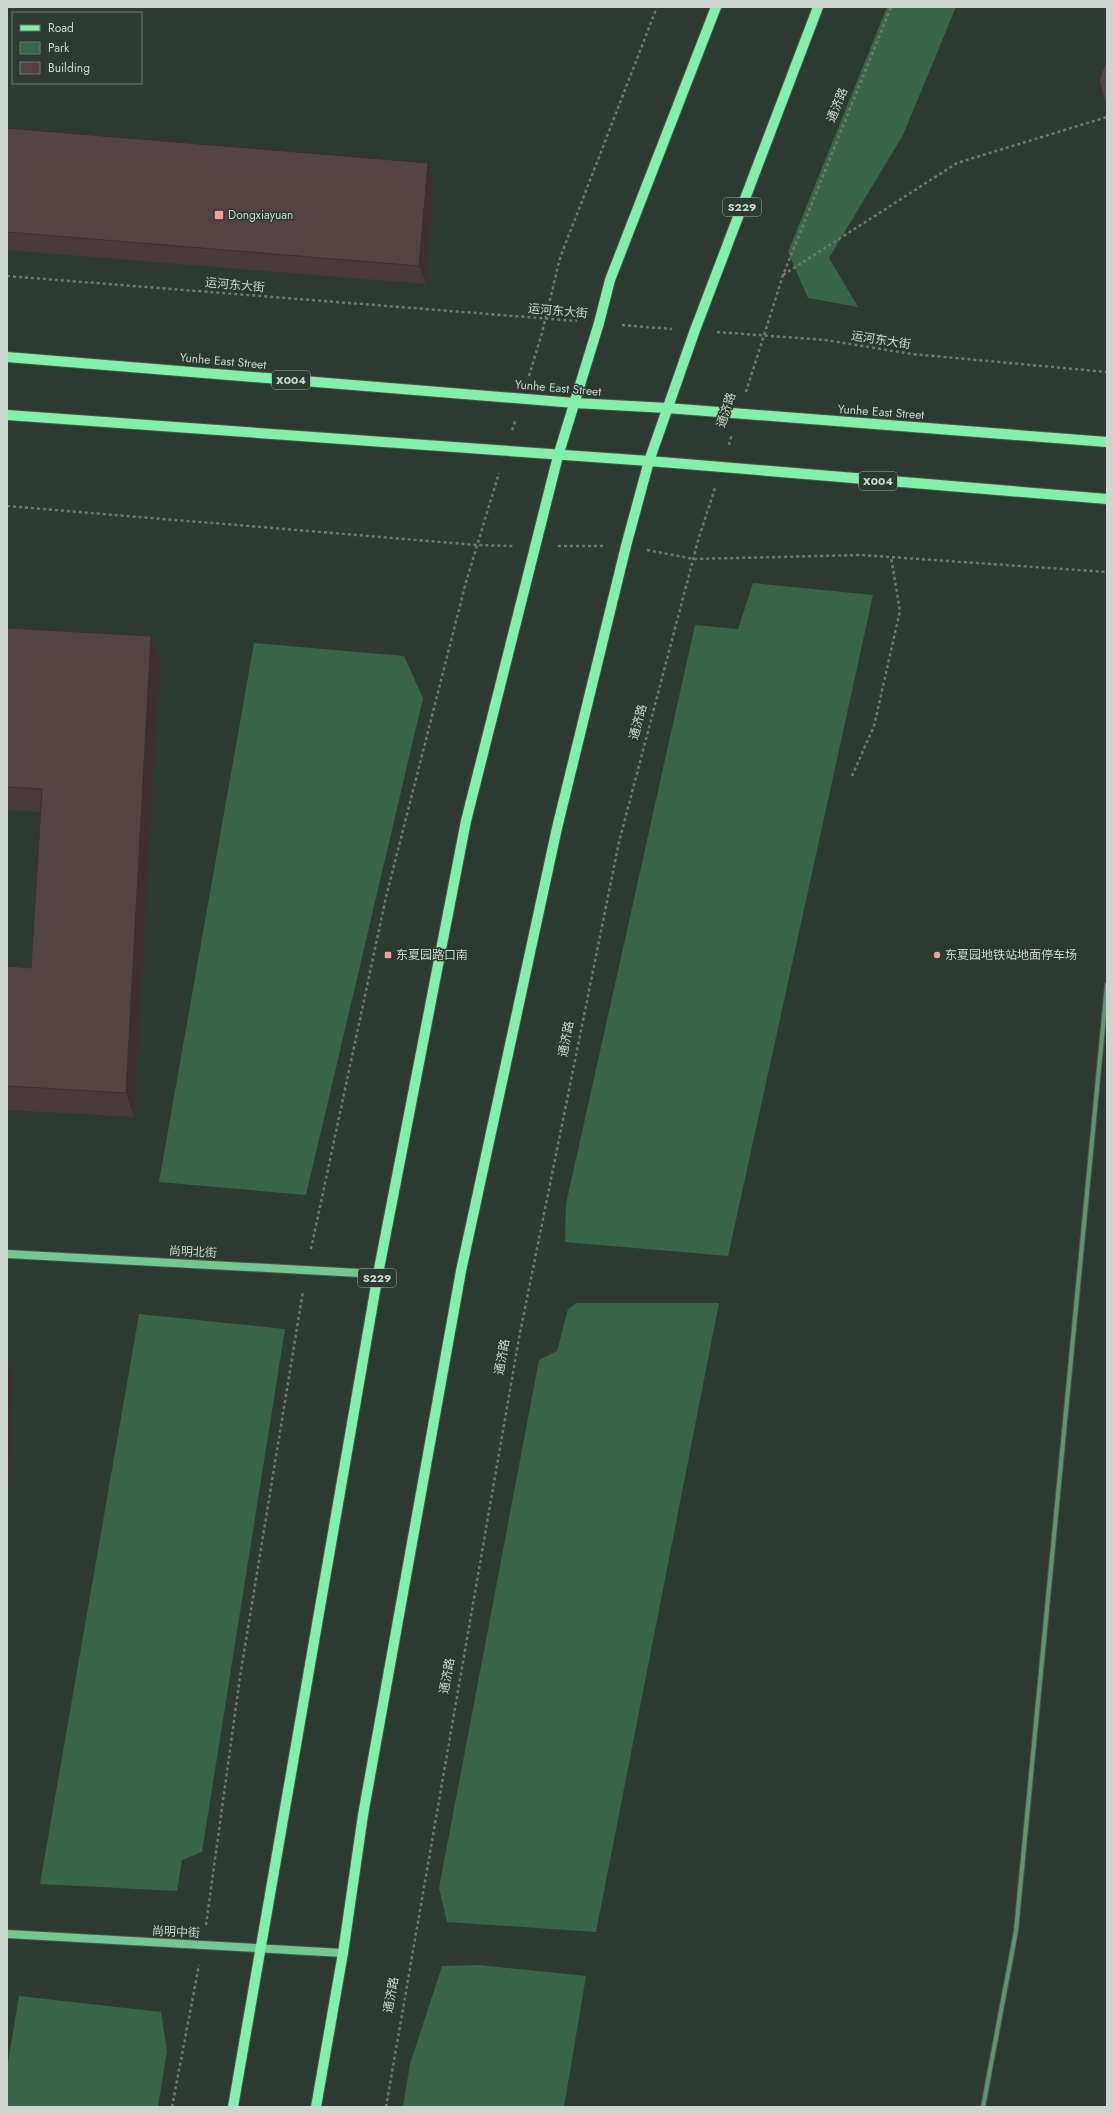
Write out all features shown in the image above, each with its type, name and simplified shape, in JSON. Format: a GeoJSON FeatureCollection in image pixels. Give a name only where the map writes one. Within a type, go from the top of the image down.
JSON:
{"type":"FeatureCollection","features":[{"type":"Feature","properties":{"kind":"main road","name":"S229"},"geometry":{"type":"LineString","coordinates":[[233,2107],[378,1274],[466,820],[558,456],[600,324],[610,280],[716,7]]}},
{"type":"Feature","properties":{"kind":"main road","name":"S229"},"geometry":{"type":"LineString","coordinates":[[316,2107],[343,1953],[363,1816],[461,1271],[557,828],[626,546],[649,461],[695,330],[818,7]]}},
{"type":"Feature","properties":{"kind":"main road","name":"Yunhe East Street"},"geometry":{"type":"LineString","coordinates":[[7,357],[575,403],[667,408],[1107,442]]}},
{"type":"Feature","properties":{"kind":"main road","name":"X004"},"geometry":{"type":"LineString","coordinates":[[7,415],[558,456],[649,461],[1107,499]]}},
{"type":"Feature","properties":{"kind":"street"},"geometry":{"type":"LineString","coordinates":[[983,2107],[1016,1931],[1107,985]]}},
{"type":"Feature","properties":{"kind":"street","name":"尚明北街"},"geometry":{"type":"LineString","coordinates":[[7,1254],[378,1274]]}},
{"type":"Feature","properties":{"kind":"street","name":"尚明中街"},"geometry":{"type":"LineString","coordinates":[[7,1934],[343,1953]]}},
{"type":"Feature","properties":{"kind":"path"},"geometry":{"type":"LineString","coordinates":[[172,2107],[203,1945],[240,1677],[306,1270],[386,897],[466,582],[546,318],[560,258],[657,7]]}},
{"type":"Feature","properties":{"kind":"path","name":"通济路"},"geometry":{"type":"LineString","coordinates":[[386,2107],[519,1338],[616,858],[699,537],[738,414],[783,275],[891,7]]}},
{"type":"Feature","properties":{"kind":"path"},"geometry":{"type":"LineString","coordinates":[[783,275],[957,163],[1107,117]]}},
{"type":"Feature","properties":{"kind":"path","name":"运河东大街"},"geometry":{"type":"LineString","coordinates":[[7,276],[546,318],[600,324],[825,340],[912,354],[1107,372]]}},
{"type":"Feature","properties":{"kind":"path"},"geometry":{"type":"LineString","coordinates":[[852,776],[874,726],[900,611],[891,557]]}},
{"type":"Feature","properties":{"kind":"green space"},"geometry":{"type":"Polygon","coordinates":[[[887,7],[956,7],[903,135],[829,258],[858,307],[808,298],[788,252],[887,7]]]}},
{"type":"Feature","properties":{"kind":"green space"},"geometry":{"type":"Polygon","coordinates":[[[753,583],[873,595],[728,1256],[565,1242],[566,1204],[695,625],[738,629],[753,583]]]}},
{"type":"Feature","properties":{"kind":"green space"},"geometry":{"type":"Polygon","coordinates":[[[254,643],[404,656],[423,698],[306,1195],[159,1182],[254,643]]]}},
{"type":"Feature","properties":{"kind":"green space"},"geometry":{"type":"Polygon","coordinates":[[[577,1303],[719,1303],[596,1932],[447,1922],[439,1888],[539,1360],[557,1351],[568,1309],[577,1303]]]}},
{"type":"Feature","properties":{"kind":"green space"},"geometry":{"type":"Polygon","coordinates":[[[139,1314],[285,1329],[202,1852],[182,1860],[177,1891],[40,1884],[139,1314]]]}},
{"type":"Feature","properties":{"kind":"green space"},"geometry":{"type":"Polygon","coordinates":[[[479,1965],[586,1976],[564,2107],[403,2107],[410,2064],[442,1966],[479,1965]]]}},
{"type":"Feature","properties":{"kind":"green space"},"geometry":{"type":"Polygon","coordinates":[[[19,1996],[161,2012],[167,2051],[158,2107],[7,2107],[7,2068],[19,1996]]]}},
{"type":"Feature","properties":{"kind":"building"},"geometry":{"type":"Polygon","coordinates":[[[1107,59],[1107,109],[1099,80],[1107,59]]]}},
{"type":"Feature","properties":{"kind":"building","name":"Dongxiayuan"},"geometry":{"type":"Polygon","coordinates":[[[7,128],[428,163],[419,266],[7,232],[7,128]]]}},
{"type":"Feature","properties":{"kind":"building"},"geometry":{"type":"Polygon","coordinates":[[[7,628],[151,636],[126,1093],[7,1086],[7,966],[31,968],[42,789],[7,787],[7,628]]]}},
{"type":"Feature","properties":{"kind":"place","name":"Dongxiayuan"},"geometry":{"type":"Point","coordinates":[219,215]}},
{"type":"Feature","properties":{"kind":"place","name":"东夏园路口南"},"geometry":{"type":"Point","coordinates":[388,955]}},
{"type":"Feature","properties":{"kind":"place","name":"东夏园地铁站地面停车场"},"geometry":{"type":"Point","coordinates":[937,955]}}]}
